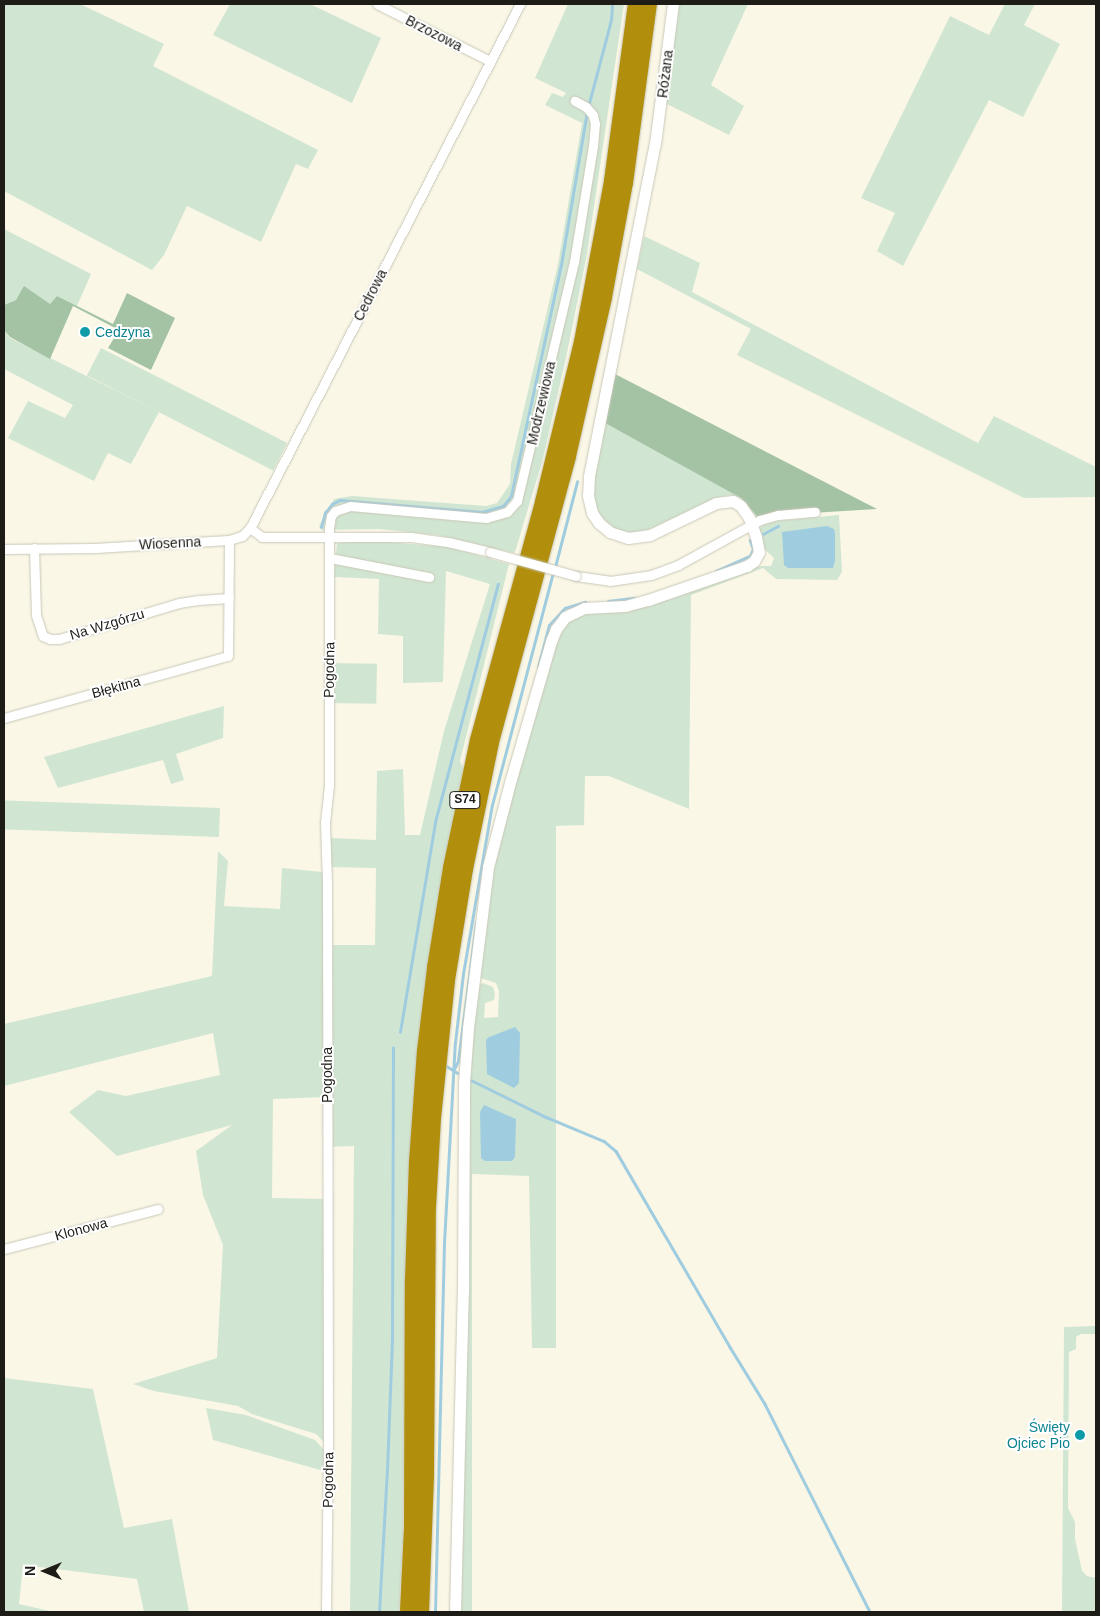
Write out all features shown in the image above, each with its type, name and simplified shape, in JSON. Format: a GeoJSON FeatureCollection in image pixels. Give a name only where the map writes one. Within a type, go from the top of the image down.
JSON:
{"type":"FeatureCollection","features":[{"type":"Feature","properties":{"kind":"highway","name":"S74"},"geometry":{"type":"LineString","coordinates":[[408,1612],[413,1449],[413,1290],[416,1179],[423,1075],[435,968],[452,868],[478,740],[543,502],[582,342],[612,181],[636,4]]}},
{"type":"Feature","properties":{"kind":"highway","name":"S74"},"geometry":{"type":"LineString","coordinates":[[421,1612],[426,1475],[428,1207],[433,1118],[447,980],[464,869],[489,751],[568,456],[604,297],[625,183],[649,4]]}},
{"type":"Feature","properties":{"kind":"street","name":"Brzozowa"},"geometry":{"type":"LineString","coordinates":[[377,4],[490,62]]}},
{"type":"Feature","properties":{"kind":"street","name":"Cedrowa"},"geometry":{"type":"LineString","coordinates":[[250,528],[520,4]]}},
{"type":"Feature","properties":{"kind":"street","name":"Różana"},"geometry":{"type":"LineString","coordinates":[[455,1612],[462,1292],[464,1083],[468,1028],[485,888],[493,845],[551,641],[559,623],[570,613],[579,609],[625,606],[648,600],[747,566],[754,561],[759,552],[759,546],[751,524],[742,506],[727,500],[716,503],[650,536],[628,538],[610,532],[594,516],[589,505],[589,476],[655,144],[673,4]]}},
{"type":"Feature","properties":{"kind":"street","name":"Modrzewiowa"},"geometry":{"type":"LineString","coordinates":[[330,537],[331,516],[341,508],[350,506],[486,518],[507,512],[517,501],[574,262],[595,124],[588,110],[574,101]]}},
{"type":"Feature","properties":{"kind":"street"},"geometry":{"type":"LineString","coordinates":[[250,528],[262,538],[411,537],[448,542],[576,576],[610,581],[651,575],[678,565],[751,524],[778,515],[815,512]]}},
{"type":"Feature","properties":{"kind":"street","name":"Wiosenna"},"geometry":{"type":"LineString","coordinates":[[4,549],[95,548],[229,540],[242,536],[250,528]]}},
{"type":"Feature","properties":{"kind":"street","name":"Pogodna"},"geometry":{"type":"LineString","coordinates":[[326,1612],[328,1427],[327,882],[325,824],[329,786],[330,537]]}},
{"type":"Feature","properties":{"kind":"street"},"geometry":{"type":"LineString","coordinates":[[229,540],[229,598]]}},
{"type":"Feature","properties":{"kind":"street","name":"Na Wzgórzu"},"geometry":{"type":"LineString","coordinates":[[34,548],[36,614],[43,636],[50,639],[58,639],[178,603],[229,598]]}},
{"type":"Feature","properties":{"kind":"street"},"geometry":{"type":"LineString","coordinates":[[330,558],[429,577]]}},
{"type":"Feature","properties":{"kind":"street","name":"Błękitna"},"geometry":{"type":"LineString","coordinates":[[4,718],[228,656],[229,598]]}},
{"type":"Feature","properties":{"kind":"street","name":"Klonowa"},"geometry":{"type":"LineString","coordinates":[[4,1249],[158,1209]]}},
{"type":"Feature","properties":{"kind":"green space"},"geometry":{"type":"Polygon","coordinates":[[[4,4],[80,4],[164,44],[153,66],[318,150],[308,169],[296,164],[261,242],[187,206],[164,255],[152,270],[4,191],[4,4]]]}},
{"type":"Feature","properties":{"kind":"green space"},"geometry":{"type":"Polygon","coordinates":[[[230,4],[310,4],[381,38],[352,103],[213,35],[230,4]]]}},
{"type":"Feature","properties":{"kind":"green space"},"geometry":{"type":"Polygon","coordinates":[[[568,4],[624,4],[587,254],[542,462],[516,549],[514,553],[437,535],[379,529],[321,530],[319,526],[334,499],[352,496],[486,506],[497,503],[510,484],[511,464],[558,264],[582,123],[545,105],[552,93],[563,97],[566,93],[535,78],[568,4]]]}},
{"type":"Feature","properties":{"kind":"green space"},"geometry":{"type":"Polygon","coordinates":[[[677,4],[748,4],[711,85],[744,106],[729,135],[665,103],[677,4]]]}},
{"type":"Feature","properties":{"kind":"green space"},"geometry":{"type":"Polygon","coordinates":[[[1005,4],[1035,4],[1024,25],[1060,44],[1023,117],[989,100],[903,266],[877,251],[895,213],[861,198],[950,16],[989,35],[1005,4]]]}},
{"type":"Feature","properties":{"kind":"green space"},"geometry":{"type":"Polygon","coordinates":[[[4,229],[91,274],[77,306],[57,296],[50,304],[16,300],[4,305],[4,229]]]}},
{"type":"Feature","properties":{"kind":"green space"},"geometry":{"type":"Polygon","coordinates":[[[644,236],[700,263],[692,292],[978,443],[994,416],[1096,467],[1096,497],[1024,498],[737,355],[751,329],[637,269],[644,236]]]}},
{"type":"Feature","properties":{"kind":"green space"},"geometry":{"type":"Polygon","coordinates":[[[24,286],[50,304],[57,296],[113,324],[127,293],[175,318],[151,370],[108,348],[119,330],[73,306],[50,359],[10,337],[4,330],[4,305],[16,300],[24,286]]]}},
{"type":"Feature","properties":{"kind":"green space"},"geometry":{"type":"Polygon","coordinates":[[[4,330],[10,338],[159,412],[131,464],[108,453],[94,481],[8,438],[28,401],[65,418],[73,405],[4,369],[4,330]]]}},
{"type":"Feature","properties":{"kind":"green space"},"geometry":{"type":"Polygon","coordinates":[[[101,348],[287,443],[273,471],[87,376],[101,348]]]}},
{"type":"Feature","properties":{"kind":"green space"},"geometry":{"type":"Polygon","coordinates":[[[615,374],[877,509],[778,515],[760,520],[741,498],[605,423],[615,374]]]}},
{"type":"Feature","properties":{"kind":"green space"},"geometry":{"type":"Polygon","coordinates":[[[605,423],[741,498],[730,495],[720,497],[643,532],[624,532],[613,528],[600,516],[594,498],[593,481],[605,423]]]}},
{"type":"Feature","properties":{"kind":"green space"},"geometry":{"type":"Polygon","coordinates":[[[839,515],[842,572],[837,580],[776,579],[763,568],[691,595],[689,809],[609,776],[585,776],[584,825],[556,826],[556,1348],[532,1348],[529,1176],[472,1174],[472,1612],[460,1612],[468,1066],[479,985],[483,983],[493,987],[495,994],[494,1000],[485,1003],[484,1018],[498,1017],[499,991],[496,983],[480,978],[495,851],[558,636],[567,621],[576,616],[590,612],[653,604],[760,566],[771,566],[774,558],[764,549],[758,532],[765,524],[776,521],[839,515]]]}},
{"type":"Feature","properties":{"kind":"green space"},"geometry":{"type":"Polygon","coordinates":[[[376,541],[448,547],[509,564],[460,761],[463,768],[438,907],[419,1031],[407,1191],[403,1543],[399,1612],[350,1612],[354,1146],[327,1147],[330,945],[375,945],[376,868],[327,867],[327,1097],[273,1099],[272,1198],[328,1199],[328,1446],[316,1434],[252,1414],[238,1406],[154,1391],[133,1384],[217,1358],[223,1245],[203,1195],[196,1151],[232,1125],[117,1156],[69,1112],[98,1090],[126,1096],[220,1075],[213,1033],[4,1086],[4,1024],[212,976],[218,851],[228,861],[224,906],[280,909],[282,868],[322,872],[330,810],[331,838],[376,840],[377,771],[403,769],[405,835],[420,835],[444,731],[490,584],[446,571],[443,682],[403,683],[403,636],[378,634],[379,579],[334,577],[337,543],[376,541]]]}},
{"type":"Feature","properties":{"kind":"green space"},"geometry":{"type":"Polygon","coordinates":[[[330,663],[377,664],[376,704],[329,703],[330,663]]]}},
{"type":"Feature","properties":{"kind":"green space"},"geometry":{"type":"Polygon","coordinates":[[[224,706],[223,738],[176,754],[184,780],[171,784],[163,760],[58,788],[44,757],[224,706]]]}},
{"type":"Feature","properties":{"kind":"green space"},"geometry":{"type":"Polygon","coordinates":[[[4,800],[220,808],[219,837],[4,829],[4,800]]]}},
{"type":"Feature","properties":{"kind":"green space"},"geometry":{"type":"Polygon","coordinates":[[[1096,1326],[1096,1334],[1081,1334],[1076,1337],[1076,1349],[1069,1352],[1068,1508],[1075,1522],[1075,1539],[1082,1571],[1087,1576],[1096,1578],[1096,1612],[1062,1612],[1064,1327],[1096,1326]]]}},
{"type":"Feature","properties":{"kind":"green space"},"geometry":{"type":"Polygon","coordinates":[[[4,1378],[93,1389],[124,1528],[172,1519],[189,1612],[144,1612],[137,1579],[23,1565],[19,1604],[54,1612],[4,1612],[4,1378]]]}},
{"type":"Feature","properties":{"kind":"green space"},"geometry":{"type":"Polygon","coordinates":[[[206,1408],[246,1415],[315,1440],[325,1451],[324,1471],[213,1440],[206,1408]]]}},
{"type":"Feature","properties":{"kind":"water"},"geometry":{"type":"Polygon","coordinates":[[[827,526],[834,529],[835,533],[835,561],[833,568],[788,568],[784,565],[782,532],[827,526]]]}},
{"type":"Feature","properties":{"kind":"water"},"geometry":{"type":"Polygon","coordinates":[[[515,1027],[520,1033],[519,1083],[514,1088],[487,1074],[486,1040],[489,1037],[515,1027]]]}},
{"type":"Feature","properties":{"kind":"water"},"geometry":{"type":"Polygon","coordinates":[[[484,1105],[516,1119],[515,1157],[512,1161],[485,1161],[481,1158],[480,1112],[484,1105]]]}},
{"type":"Feature","properties":{"kind":"waterway"},"geometry":{"type":"LineString","coordinates":[[588,107],[611,20],[612,4]]}},
{"type":"Feature","properties":{"kind":"waterway"},"geometry":{"type":"LineString","coordinates":[[321,527],[325,513],[332,504],[340,500],[482,512],[503,506],[511,496],[561,265],[587,112]]}},
{"type":"Feature","properties":{"kind":"waterway"},"geometry":{"type":"LineString","coordinates":[[555,567],[577,482]]}},
{"type":"Feature","properties":{"kind":"waterway"},"geometry":{"type":"LineString","coordinates":[[763,534],[778,526]]}},
{"type":"Feature","properties":{"kind":"waterway"},"geometry":{"type":"LineString","coordinates":[[716,571],[750,556],[753,549],[750,541]]}},
{"type":"Feature","properties":{"kind":"waterway"},"geometry":{"type":"LineString","coordinates":[[435,1612],[444,1243],[455,1043],[463,974],[492,805],[553,573]]}},
{"type":"Feature","properties":{"kind":"waterway"},"geometry":{"type":"LineString","coordinates":[[400,1032],[435,822],[498,584]]}},
{"type":"Feature","properties":{"kind":"waterway"},"geometry":{"type":"LineString","coordinates":[[608,601],[634,598]]}},
{"type":"Feature","properties":{"kind":"waterway"},"geometry":{"type":"LineString","coordinates":[[538,667],[549,625],[565,608],[585,602]]}},
{"type":"Feature","properties":{"kind":"waterway"},"geometry":{"type":"LineString","coordinates":[[454,1069],[458,1061],[476,922]]}},
{"type":"Feature","properties":{"kind":"waterway"},"geometry":{"type":"LineString","coordinates":[[379,1612],[392,1341],[393,1048]]}},
{"type":"Feature","properties":{"kind":"waterway"},"geometry":{"type":"LineString","coordinates":[[445,1065],[458,1073]]}},
{"type":"Feature","properties":{"kind":"waterway"},"geometry":{"type":"LineString","coordinates":[[471,1080],[546,1117],[604,1141],[616,1151],[765,1404],[870,1612]]}},
{"type":"Feature","properties":{"kind":"place","name":"Cedzyna"},"geometry":{"type":"Point","coordinates":[85,332]}},
{"type":"Feature","properties":{"kind":"place","name":"Święty Ojciec Pio"},"geometry":{"type":"Point","coordinates":[1080,1435]}}]}
